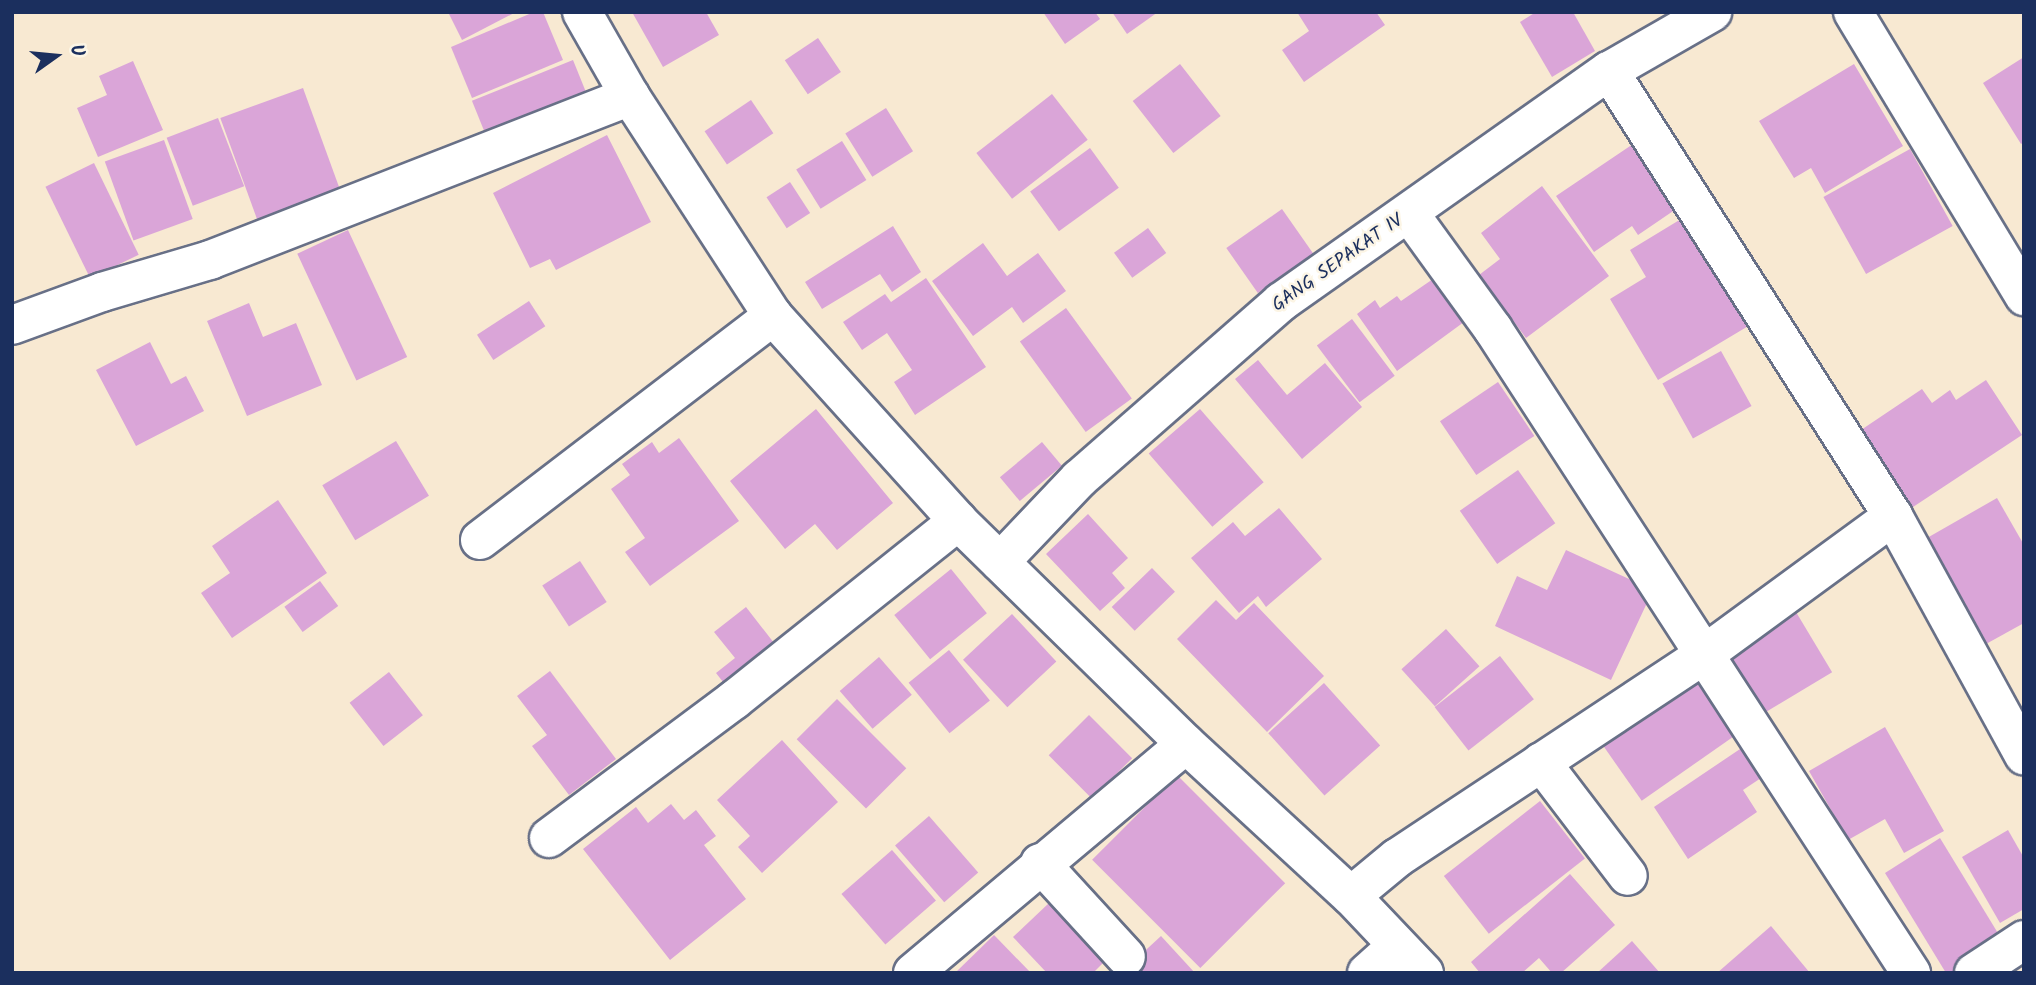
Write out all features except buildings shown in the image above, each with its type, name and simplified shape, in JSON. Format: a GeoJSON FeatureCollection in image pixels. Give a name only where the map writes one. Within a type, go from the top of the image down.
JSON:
{"type":"FeatureCollection","features":[{"type":"Feature","properties":{"kind":"street"},"geometry":{"type":"LineString","coordinates":[[582,12],[630,96],[773,316],[958,521],[1186,744],[1351,895],[1424,973]]}},
{"type":"Feature","properties":{"kind":"street","name":"GANG SEPAKAT IV"},"geometry":{"type":"LineString","coordinates":[[1000,562],[1079,479],[1281,302],[1609,71],[1712,12]]}},
{"type":"Feature","properties":{"kind":"street"},"geometry":{"type":"LineString","coordinates":[[1853,12],[2024,296]]}},
{"type":"Feature","properties":{"kind":"street"},"geometry":{"type":"LineString","coordinates":[[1609,71],[1893,516],[2024,755]]}},
{"type":"Feature","properties":{"kind":"street"},"geometry":{"type":"LineString","coordinates":[[12,325],[102,292],[210,260],[630,96]]}},
{"type":"Feature","properties":{"kind":"street"},"geometry":{"type":"LineString","coordinates":[[1409,213],[1493,330],[1702,656],[1911,973]]}},
{"type":"Feature","properties":{"kind":"street"},"geometry":{"type":"LineString","coordinates":[[480,540],[773,316]]}},
{"type":"Feature","properties":{"kind":"street"},"geometry":{"type":"LineString","coordinates":[[1351,895],[1397,858],[1702,656],[1893,516]]}},
{"type":"Feature","properties":{"kind":"street"},"geometry":{"type":"LineString","coordinates":[[549,838],[734,700],[958,521]]}},
{"type":"Feature","properties":{"kind":"street"},"geometry":{"type":"LineString","coordinates":[[913,973],[1040,863],[1186,744]]}},
{"type":"Feature","properties":{"kind":"street"},"geometry":{"type":"LineString","coordinates":[[1541,762],[1628,876]]}},
{"type":"Feature","properties":{"kind":"street"},"geometry":{"type":"LineString","coordinates":[[1040,863],[1126,957]]}},
{"type":"Feature","properties":{"kind":"street"},"geometry":{"type":"LineString","coordinates":[[1974,973],[2024,940]]}},
{"type":"Feature","properties":{"kind":"street"},"geometry":{"type":"LineString","coordinates":[[1367,973],[1397,946]]}}]}
